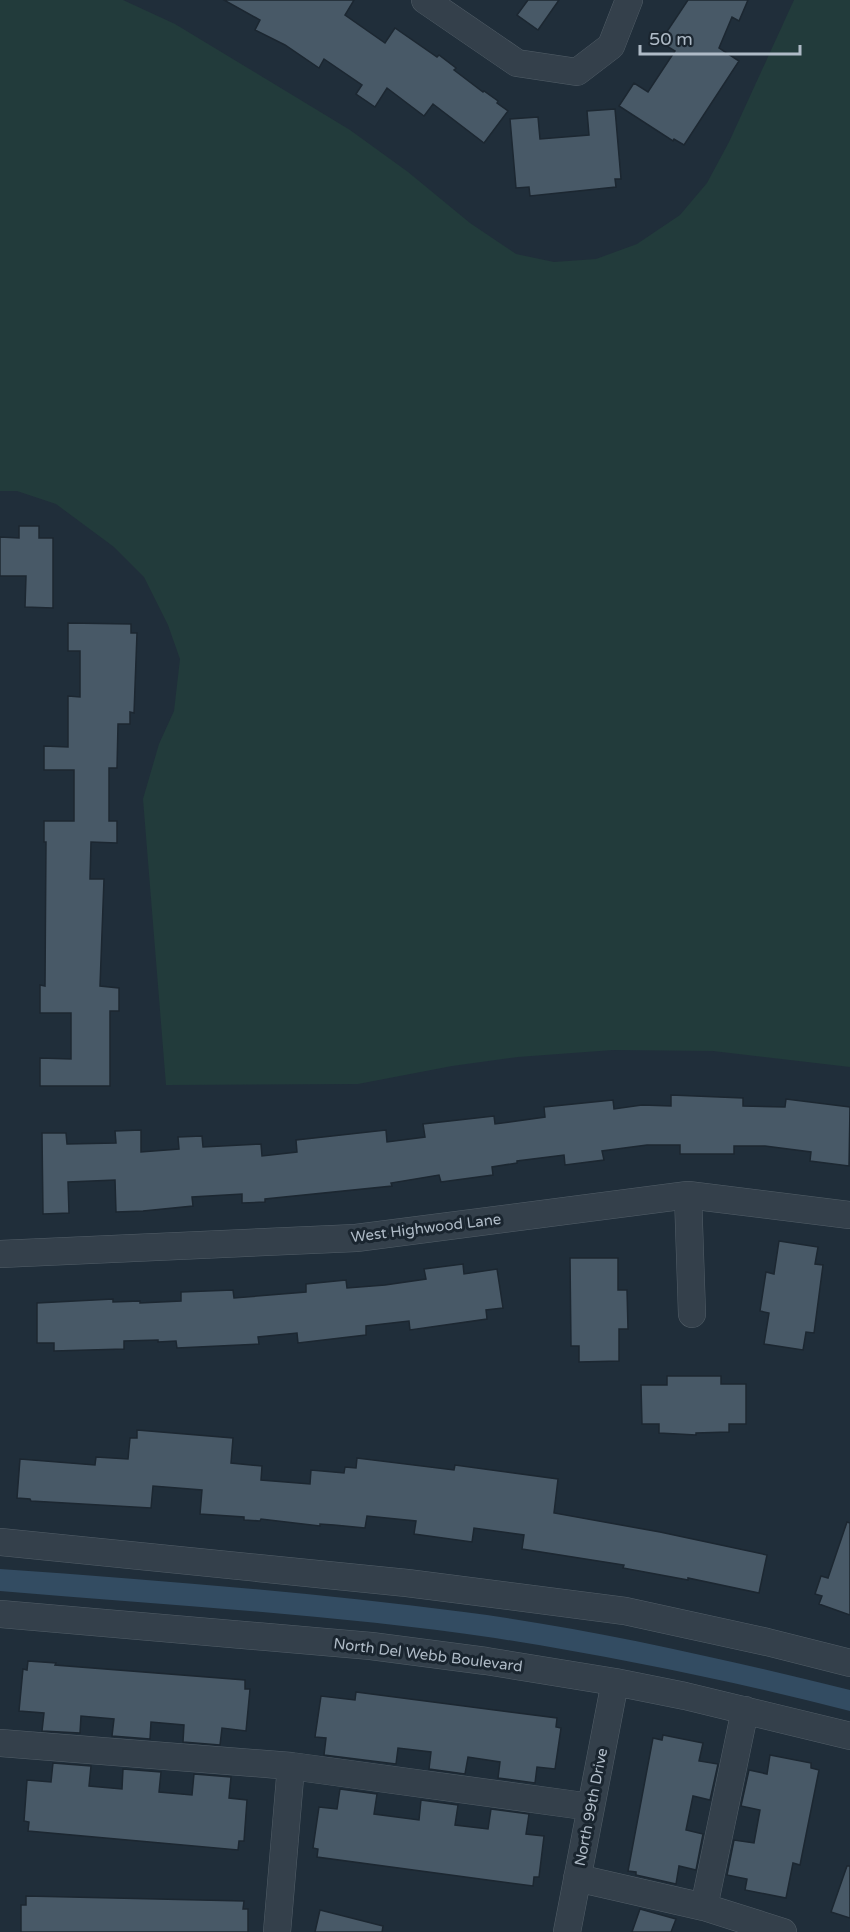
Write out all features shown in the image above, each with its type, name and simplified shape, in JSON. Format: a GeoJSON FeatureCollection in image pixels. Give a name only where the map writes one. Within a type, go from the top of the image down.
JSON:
{"type":"FeatureCollection","features":[{"type":"Feature","properties":{"kind":"street"},"geometry":{"type":"LineString","coordinates":[[425,0],[517,63],[577,72],[611,46],[629,0]]}},
{"type":"Feature","properties":{"kind":"street"},"geometry":{"type":"LineString","coordinates":[[688,1195],[692,1314]]}},
{"type":"Feature","properties":{"kind":"street","name":"West Highwood Lane"},"geometry":{"type":"LineString","coordinates":[[0,1254],[356,1238],[688,1195],[850,1215]]}},
{"type":"Feature","properties":{"kind":"street"},"geometry":{"type":"LineString","coordinates":[[0,1542],[407,1582],[625,1611],[767,1642],[850,1664]]}},
{"type":"Feature","properties":{"kind":"street","name":"North Del Webb Boulevard"},"geometry":{"type":"LineString","coordinates":[[0,1614],[393,1649],[486,1661],[615,1682],[745,1710],[850,1736]]}},
{"type":"Feature","properties":{"kind":"street","name":"North 99th Drive"},"geometry":{"type":"LineString","coordinates":[[567,1932],[615,1682]]}},
{"type":"Feature","properties":{"kind":"street"},"geometry":{"type":"LineString","coordinates":[[704,1907],[745,1710]]}},
{"type":"Feature","properties":{"kind":"street"},"geometry":{"type":"LineString","coordinates":[[0,1743],[291,1766],[591,1808]]}},
{"type":"Feature","properties":{"kind":"street"},"geometry":{"type":"LineString","coordinates":[[277,1932],[291,1766]]}},
{"type":"Feature","properties":{"kind":"street"},"geometry":{"type":"LineString","coordinates":[[577,1878],[704,1907],[783,1932]]}},
{"type":"Feature","properties":{"kind":"green space"},"geometry":{"type":"Polygon","coordinates":[[[0,0],[123,0],[175,24],[350,130],[408,172],[470,223],[516,254],[554,262],[596,259],[637,244],[680,215],[707,183],[729,142],[794,0],[850,0],[850,1067],[713,1051],[613,1050],[518,1057],[452,1066],[358,1084],[166,1085],[143,799],[159,744],[174,711],[180,659],[168,625],[144,577],[114,547],[56,504],[17,491],[0,491],[0,0]]]}},
{"type":"Feature","properties":{"kind":"water"},"geometry":{"type":"Polygon","coordinates":[[[0,1569],[348,1598],[562,1627],[707,1656],[850,1690],[850,1711],[674,1670],[495,1638],[310,1616],[0,1591],[0,1569]]]}},
{"type":"Feature","properties":{"kind":"building"},"geometry":{"type":"Polygon","coordinates":[[[224,0],[354,0],[345,15],[385,43],[395,28],[437,57],[439,55],[456,68],[454,70],[498,101],[497,103],[508,111],[484,143],[433,104],[424,116],[387,88],[375,107],[356,94],[362,85],[324,59],[319,68],[285,45],[255,30],[260,20],[224,0]]]}},
{"type":"Feature","properties":{"kind":"building"},"geometry":{"type":"Polygon","coordinates":[[[528,0],[559,0],[538,30],[517,15],[528,0]]]}},
{"type":"Feature","properties":{"kind":"building"},"geometry":{"type":"Polygon","coordinates":[[[688,0],[748,0],[739,21],[732,17],[719,48],[739,61],[684,145],[674,139],[673,141],[619,106],[634,83],[648,92],[675,51],[660,42],[688,0]]]}},
{"type":"Feature","properties":{"kind":"building"},"geometry":{"type":"Polygon","coordinates":[[[615,109],[621,179],[615,179],[616,187],[530,196],[529,187],[516,188],[510,119],[538,117],[540,139],[589,135],[587,111],[615,109]]]}},
{"type":"Feature","properties":{"kind":"building"},"geometry":{"type":"Polygon","coordinates":[[[19,526],[39,526],[39,538],[53,538],[53,608],[25,607],[26,576],[0,576],[0,537],[19,538],[19,526]]]}},
{"type":"Feature","properties":{"kind":"building"},"geometry":{"type":"Polygon","coordinates":[[[68,623],[131,624],[131,633],[137,633],[134,713],[130,712],[130,724],[118,724],[117,768],[109,768],[109,821],[117,821],[117,843],[91,842],[90,879],[104,879],[100,986],[119,988],[119,1011],[110,1011],[110,1086],[40,1086],[40,1058],[71,1059],[71,1013],[40,1013],[40,985],[45,986],[46,842],[44,842],[44,821],[74,821],[74,770],[44,770],[44,746],[68,747],[68,696],[80,697],[80,651],[68,651],[68,623]]]}},
{"type":"Feature","properties":{"kind":"building"},"geometry":{"type":"Polygon","coordinates":[[[671,1095],[743,1098],[743,1106],[785,1107],[786,1099],[850,1107],[849,1166],[810,1161],[811,1152],[765,1146],[734,1146],[734,1154],[680,1154],[680,1145],[647,1145],[602,1151],[604,1160],[565,1165],[564,1155],[517,1161],[517,1163],[492,1167],[493,1175],[441,1182],[439,1175],[391,1183],[392,1186],[265,1199],[265,1202],[242,1203],[242,1194],[192,1197],[193,1206],[143,1211],[116,1212],[115,1180],[68,1182],[69,1213],[43,1214],[42,1133],[66,1133],[67,1144],[116,1143],[115,1131],[141,1130],[141,1152],[179,1149],[178,1137],[202,1136],[203,1147],[261,1144],[262,1156],[297,1152],[296,1140],[386,1130],[387,1142],[425,1137],[423,1124],[494,1116],[495,1124],[545,1117],[544,1107],[613,1100],[614,1109],[642,1105],[671,1106],[671,1095]]]}},
{"type":"Feature","properties":{"kind":"building"},"geometry":{"type":"Polygon","coordinates":[[[779,1241],[818,1247],[815,1264],[823,1265],[814,1333],[806,1332],[803,1350],[764,1344],[769,1313],[760,1311],[766,1272],[774,1274],[779,1241]]]}},
{"type":"Feature","properties":{"kind":"building"},"geometry":{"type":"Polygon","coordinates":[[[570,1258],[618,1258],[618,1290],[627,1290],[628,1329],[619,1329],[619,1361],[579,1362],[579,1346],[571,1346],[570,1258]]]}},
{"type":"Feature","properties":{"kind":"building"},"geometry":{"type":"Polygon","coordinates":[[[463,1264],[464,1274],[497,1269],[503,1308],[486,1310],[487,1319],[410,1330],[409,1321],[366,1326],[366,1335],[298,1343],[297,1333],[258,1337],[259,1344],[177,1348],[176,1341],[158,1342],[158,1340],[124,1341],[124,1349],[54,1351],[54,1343],[37,1343],[37,1303],[113,1299],[113,1302],[140,1301],[140,1303],[181,1301],[181,1292],[233,1290],[234,1298],[306,1292],[306,1284],[346,1280],[347,1288],[385,1285],[426,1279],[424,1269],[463,1264]]]}},
{"type":"Feature","properties":{"kind":"building"},"geometry":{"type":"Polygon","coordinates":[[[667,1376],[721,1376],[721,1384],[746,1384],[746,1424],[729,1424],[729,1432],[696,1433],[696,1435],[659,1433],[659,1424],[642,1424],[641,1385],[667,1385],[667,1376]]]}},
{"type":"Feature","properties":{"kind":"building"},"geometry":{"type":"Polygon","coordinates":[[[137,1430],[233,1438],[231,1463],[262,1466],[261,1480],[310,1484],[311,1470],[344,1473],[345,1467],[356,1468],[357,1458],[454,1470],[455,1465],[558,1479],[554,1513],[660,1532],[767,1555],[759,1593],[688,1578],[688,1580],[623,1568],[624,1565],[522,1549],[524,1535],[474,1528],[472,1542],[414,1534],[416,1521],[367,1516],[365,1528],[320,1524],[320,1526],[261,1519],[260,1521],[244,1520],[244,1517],[200,1514],[202,1490],[153,1486],[151,1508],[31,1501],[17,1498],[20,1459],[95,1465],[96,1457],[128,1459],[130,1438],[137,1438],[137,1430]]]}},
{"type":"Feature","properties":{"kind":"building"},"geometry":{"type":"Polygon","coordinates":[[[847,1522],[850,1523],[850,1615],[819,1604],[822,1596],[815,1594],[821,1576],[828,1578],[847,1522]]]}},
{"type":"Feature","properties":{"kind":"building"},"geometry":{"type":"Polygon","coordinates":[[[28,1661],[245,1680],[245,1689],[250,1689],[246,1731],[222,1728],[220,1745],[183,1742],[184,1725],[151,1722],[150,1739],[112,1736],[114,1719],[81,1716],[80,1733],[42,1731],[44,1713],[19,1711],[23,1669],[27,1670],[28,1661]]]}},
{"type":"Feature","properties":{"kind":"building"},"geometry":{"type":"Polygon","coordinates":[[[356,1692],[557,1718],[556,1727],[561,1728],[555,1769],[537,1767],[535,1783],[498,1778],[500,1762],[468,1757],[465,1774],[429,1769],[431,1752],[398,1748],[396,1764],[324,1755],[326,1738],[315,1737],[321,1696],[355,1700],[356,1692]]]}},
{"type":"Feature","properties":{"kind":"building"},"geometry":{"type":"Polygon","coordinates":[[[663,1735],[703,1743],[699,1761],[718,1764],[710,1800],[693,1796],[686,1830],[703,1834],[696,1870],[679,1866],[676,1884],[628,1871],[653,1738],[662,1740],[663,1735]]]}},
{"type":"Feature","properties":{"kind":"building"},"geometry":{"type":"Polygon","coordinates":[[[770,1755],[811,1763],[811,1768],[819,1770],[800,1865],[793,1863],[786,1898],[745,1890],[747,1879],[727,1875],[734,1840],[754,1843],[760,1810],[741,1806],[749,1770],[767,1774],[770,1755]]]}},
{"type":"Feature","properties":{"kind":"building"},"geometry":{"type":"Polygon","coordinates":[[[53,1763],[91,1766],[89,1786],[122,1789],[123,1769],[161,1772],[159,1792],[192,1795],[194,1774],[231,1777],[229,1798],[247,1800],[244,1841],[239,1841],[238,1850],[28,1831],[29,1822],[24,1821],[27,1780],[51,1782],[53,1763]]]}},
{"type":"Feature","properties":{"kind":"building"},"geometry":{"type":"Polygon","coordinates":[[[340,1789],[377,1794],[374,1814],[419,1820],[421,1800],[458,1805],[455,1825],[488,1829],[491,1809],[529,1814],[526,1834],[544,1836],[539,1877],[534,1877],[533,1886],[317,1857],[318,1849],[313,1848],[319,1807],[337,1809],[340,1789]]]}},
{"type":"Feature","properties":{"kind":"building"},"geometry":{"type":"Polygon","coordinates":[[[847,1866],[850,1866],[850,1918],[831,1912],[847,1866]]]}},
{"type":"Feature","properties":{"kind":"building"},"geometry":{"type":"Polygon","coordinates":[[[26,1896],[244,1901],[243,1909],[248,1909],[248,1932],[21,1932],[21,1905],[26,1905],[26,1896]]]}},
{"type":"Feature","properties":{"kind":"building"},"geometry":{"type":"Polygon","coordinates":[[[640,1909],[676,1919],[671,1932],[632,1932],[640,1909]]]}},
{"type":"Feature","properties":{"kind":"building"},"geometry":{"type":"Polygon","coordinates":[[[320,1910],[383,1926],[382,1932],[315,1932],[320,1910]]]}}]}
